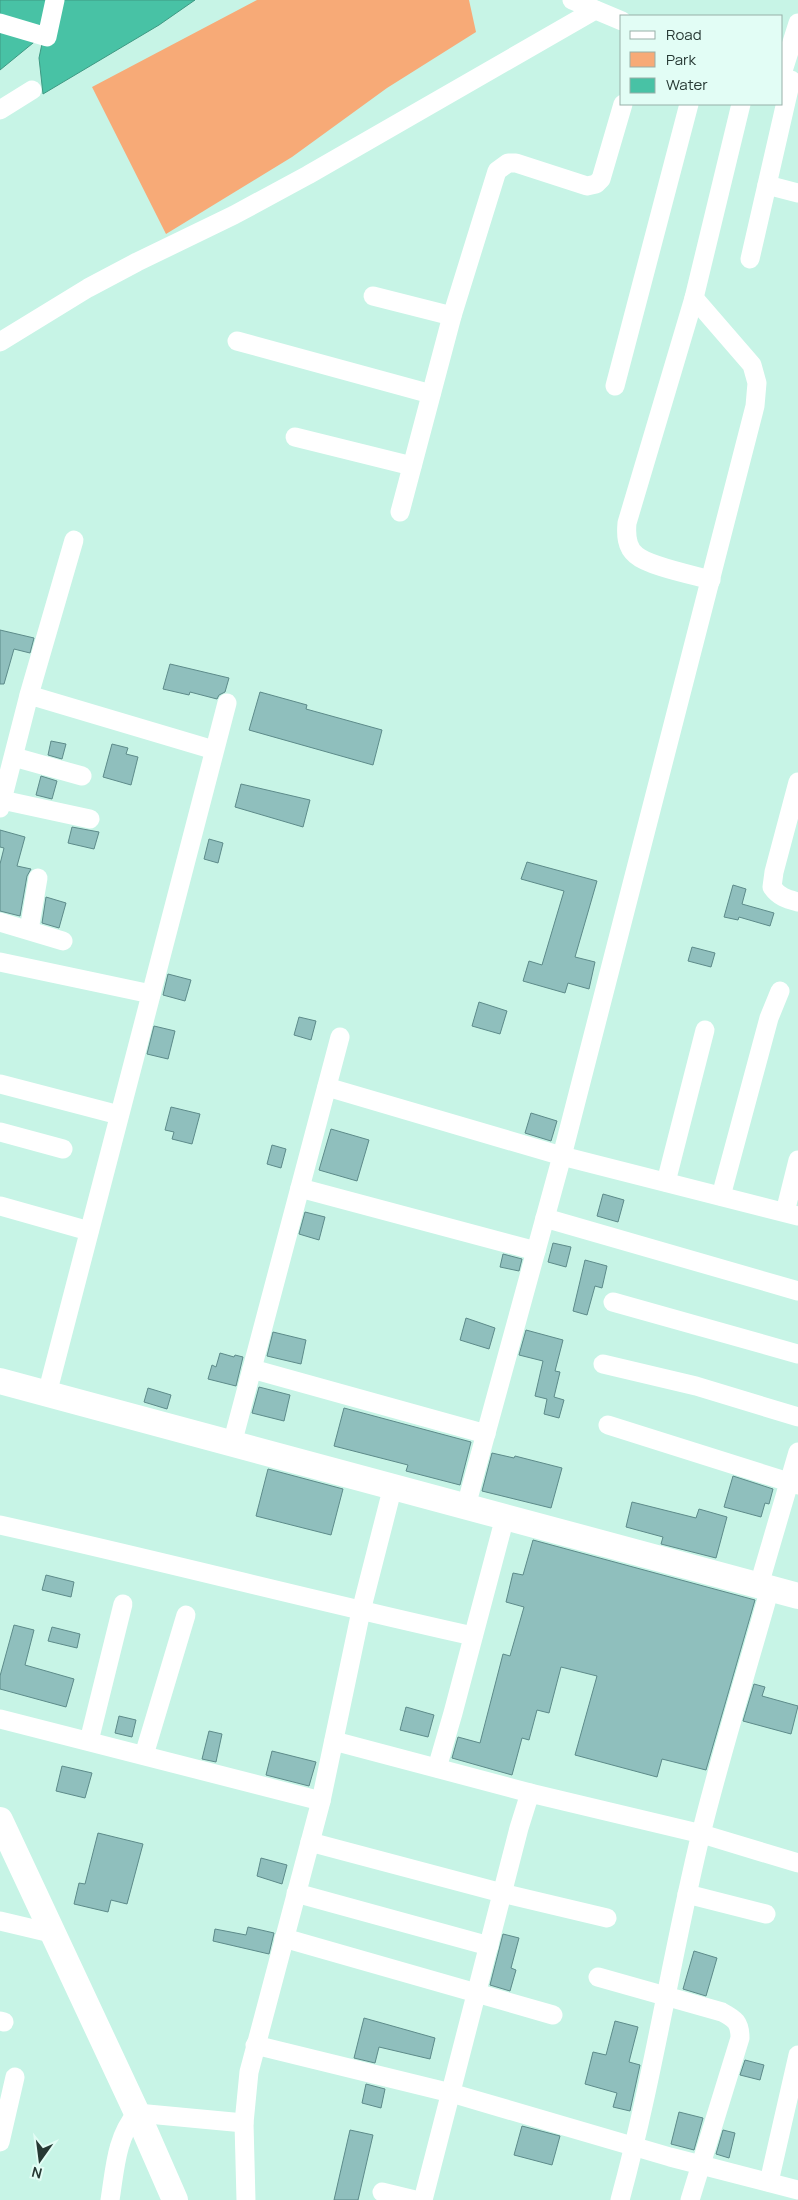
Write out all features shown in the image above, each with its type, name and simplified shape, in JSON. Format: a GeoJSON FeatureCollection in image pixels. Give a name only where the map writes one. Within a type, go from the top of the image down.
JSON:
{"type":"FeatureCollection","features":[{"type":"Feature","properties":{"kind":"street"},"geometry":{"type":"LineString","coordinates":[[0,23],[47,37],[55,0]]}},
{"type":"Feature","properties":{"kind":"street"},"geometry":{"type":"LineString","coordinates":[[0,342],[88,288],[234,215],[308,175],[587,4],[620,20]]}},
{"type":"Feature","properties":{"kind":"street"},"geometry":{"type":"LineString","coordinates":[[783,103],[798,23]]}},
{"type":"Feature","properties":{"kind":"street"},"geometry":{"type":"LineString","coordinates":[[0,110],[32,90]]}},
{"type":"Feature","properties":{"kind":"street"},"geometry":{"type":"LineString","coordinates":[[400,512],[452,316],[497,171],[508,163],[516,163],[587,186],[596,184],[601,179],[623,105]]}},
{"type":"Feature","properties":{"kind":"street"},"geometry":{"type":"LineString","coordinates":[[615,386],[689,105]]}},
{"type":"Feature","properties":{"kind":"street"},"geometry":{"type":"LineString","coordinates":[[711,580],[647,562],[636,555],[626,537],[627,522],[694,298],[742,105]]}},
{"type":"Feature","properties":{"kind":"street"},"geometry":{"type":"LineString","coordinates":[[750,259],[783,105]]}},
{"type":"Feature","properties":{"kind":"street"},"geometry":{"type":"LineString","coordinates":[[767,185],[798,193]]}},
{"type":"Feature","properties":{"kind":"street"},"geometry":{"type":"LineString","coordinates":[[373,296],[452,316]]}},
{"type":"Feature","properties":{"kind":"street"},"geometry":{"type":"LineString","coordinates":[[466,1506],[562,1156],[755,406],[757,383],[755,372],[744,354],[694,298]]}},
{"type":"Feature","properties":{"kind":"street"},"geometry":{"type":"LineString","coordinates":[[237,341],[431,394]]}},
{"type":"Feature","properties":{"kind":"street"},"geometry":{"type":"LineString","coordinates":[[295,437],[412,466]]}},
{"type":"Feature","properties":{"kind":"street"},"geometry":{"type":"LineString","coordinates":[[74,540],[29,695],[1,804],[90,818]]}},
{"type":"Feature","properties":{"kind":"street"},"geometry":{"type":"LineString","coordinates":[[29,695],[214,750]]}},
{"type":"Feature","properties":{"kind":"street"},"geometry":{"type":"LineString","coordinates":[[47,1394],[226,703]]}},
{"type":"Feature","properties":{"kind":"street"},"geometry":{"type":"LineString","coordinates":[[14,757],[82,776]]}},
{"type":"Feature","properties":{"kind":"street"},"geometry":{"type":"LineString","coordinates":[[798,782],[774,872],[772,887],[783,898],[798,902]]}},
{"type":"Feature","properties":{"kind":"street"},"geometry":{"type":"LineString","coordinates":[[29,930],[38,878]]}},
{"type":"Feature","properties":{"kind":"street"},"geometry":{"type":"LineString","coordinates":[[0,922],[63,941]]}},
{"type":"Feature","properties":{"kind":"street"},"geometry":{"type":"LineString","coordinates":[[0,962],[151,994]]}},
{"type":"Feature","properties":{"kind":"street"},"geometry":{"type":"LineString","coordinates":[[721,1196],[769,1018],[780,991]]}},
{"type":"Feature","properties":{"kind":"street"},"geometry":{"type":"LineString","coordinates":[[666,1182],[705,1030]]}},
{"type":"Feature","properties":{"kind":"street"},"geometry":{"type":"LineString","coordinates":[[232,1444],[340,1037]]}},
{"type":"Feature","properties":{"kind":"street"},"geometry":{"type":"LineString","coordinates":[[0,1084],[119,1115]]}},
{"type":"Feature","properties":{"kind":"street"},"geometry":{"type":"LineString","coordinates":[[326,1087],[562,1156],[792,1214],[798,1160]]}},
{"type":"Feature","properties":{"kind":"street"},"geometry":{"type":"LineString","coordinates":[[0,1132],[63,1149]]}},
{"type":"Feature","properties":{"kind":"street"},"geometry":{"type":"LineString","coordinates":[[300,1188],[536,1251]]}},
{"type":"Feature","properties":{"kind":"street"},"geometry":{"type":"LineString","coordinates":[[0,1206],[90,1231]]}},
{"type":"Feature","properties":{"kind":"street"},"geometry":{"type":"LineString","coordinates":[[545,1218],[798,1291]]}},
{"type":"Feature","properties":{"kind":"street"},"geometry":{"type":"LineString","coordinates":[[613,1302],[798,1354]]}},
{"type":"Feature","properties":{"kind":"street"},"geometry":{"type":"LineString","coordinates":[[603,1364],[696,1386],[798,1417]]}},
{"type":"Feature","properties":{"kind":"street"},"geometry":{"type":"LineString","coordinates":[[252,1369],[486,1434]]}},
{"type":"Feature","properties":{"kind":"street"},"geometry":{"type":"LineString","coordinates":[[0,1381],[798,1596]]}},
{"type":"Feature","properties":{"kind":"street"},"geometry":{"type":"LineString","coordinates":[[608,1425],[794,1484]]}},
{"type":"Feature","properties":{"kind":"street"},"geometry":{"type":"LineString","coordinates":[[620,2200],[635,2147],[687,1894],[764,1586],[794,1484],[798,1452]]}},
{"type":"Feature","properties":{"kind":"street"},"geometry":{"type":"LineString","coordinates":[[246,2200],[244,2123],[249,2072],[321,1801],[361,1611],[393,1486]]}},
{"type":"Feature","properties":{"kind":"street"},"geometry":{"type":"LineString","coordinates":[[437,1768],[504,1517]]}},
{"type":"Feature","properties":{"kind":"street"},"geometry":{"type":"LineString","coordinates":[[0,1525],[147,1557],[361,1611],[473,1636]]}},
{"type":"Feature","properties":{"kind":"street"},"geometry":{"type":"LineString","coordinates":[[89,1741],[123,1604]]}},
{"type":"Feature","properties":{"kind":"street"},"geometry":{"type":"LineString","coordinates":[[144,1755],[186,1615]]}},
{"type":"Feature","properties":{"kind":"street"},"geometry":{"type":"LineString","coordinates":[[0,1719],[321,1801]]}},
{"type":"Feature","properties":{"kind":"street"},"geometry":{"type":"LineString","coordinates":[[334,1740],[530,1793],[702,1834],[798,1863]]}},
{"type":"Feature","properties":{"kind":"street"},"geometry":{"type":"LineString","coordinates":[[423,2200],[502,1893],[530,1793]]}},
{"type":"Feature","properties":{"kind":"street"},"geometry":{"type":"LineString","coordinates":[[0,1820],[55,1934],[176,2200]]}},
{"type":"Feature","properties":{"kind":"street"},"geometry":{"type":"LineString","coordinates":[[310,1842],[502,1893],[607,1918]]}},
{"type":"Feature","properties":{"kind":"street"},"geometry":{"type":"LineString","coordinates":[[296,1893],[489,1946]]}},
{"type":"Feature","properties":{"kind":"street"},"geometry":{"type":"LineString","coordinates":[[687,1894],[766,1914]]}},
{"type":"Feature","properties":{"kind":"street"},"geometry":{"type":"LineString","coordinates":[[0,1921],[55,1934]]}},
{"type":"Feature","properties":{"kind":"street"},"geometry":{"type":"LineString","coordinates":[[284,1938],[552,2015]]}},
{"type":"Feature","properties":{"kind":"street"},"geometry":{"type":"LineString","coordinates":[[598,1977],[722,2012],[736,2019],[740,2026],[740,2038],[690,2200]]}},
{"type":"Feature","properties":{"kind":"street"},"geometry":{"type":"LineString","coordinates":[[255,2045],[451,2092],[635,2147],[798,2190]]}},
{"type":"Feature","properties":{"kind":"street"},"geometry":{"type":"LineString","coordinates":[[769,2182],[798,2054]]}},
{"type":"Feature","properties":{"kind":"street"},"geometry":{"type":"LineString","coordinates":[[0,2142],[15,2077]]}},
{"type":"Feature","properties":{"kind":"street"},"geometry":{"type":"LineString","coordinates":[[137,2113],[244,2123]]}},
{"type":"Feature","properties":{"kind":"street"},"geometry":{"type":"LineString","coordinates":[[110,2200],[123,2134],[128,2123],[137,2113]]}},
{"type":"Feature","properties":{"kind":"street"},"geometry":{"type":"LineString","coordinates":[[382,2192],[415,2200]]}},
{"type":"Feature","properties":{"kind":"green space"},"geometry":{"type":"Polygon","coordinates":[[[257,0],[469,0],[476,32],[387,88],[292,157],[166,234],[92,87],[257,0]]]}},
{"type":"Feature","properties":{"kind":"water"},"geometry":{"type":"Polygon","coordinates":[[[0,0],[195,0],[159,25],[43,94],[39,58],[44,34],[0,70],[0,0]]]}},
{"type":"Feature","properties":{"kind":"building"},"geometry":{"type":"Polygon","coordinates":[[[0,630],[34,638],[30,653],[14,649],[4,684],[0,684],[0,630]]]}},
{"type":"Feature","properties":{"kind":"building"},"geometry":{"type":"Polygon","coordinates":[[[170,664],[229,678],[225,692],[219,695],[217,699],[190,692],[189,695],[163,689],[170,664]]]}},
{"type":"Feature","properties":{"kind":"building"},"geometry":{"type":"Polygon","coordinates":[[[260,692],[307,705],[306,709],[382,730],[373,765],[249,730],[260,692]]]}},
{"type":"Feature","properties":{"kind":"building"},"geometry":{"type":"Polygon","coordinates":[[[51,741],[66,744],[62,759],[48,755],[51,741]]]}},
{"type":"Feature","properties":{"kind":"building"},"geometry":{"type":"Polygon","coordinates":[[[112,744],[128,748],[126,754],[138,757],[131,785],[103,777],[112,744]]]}},
{"type":"Feature","properties":{"kind":"building"},"geometry":{"type":"Polygon","coordinates":[[[41,776],[57,781],[52,799],[36,795],[41,776]]]}},
{"type":"Feature","properties":{"kind":"building"},"geometry":{"type":"Polygon","coordinates":[[[241,784],[310,800],[303,827],[235,807],[241,784]]]}},
{"type":"Feature","properties":{"kind":"building"},"geometry":{"type":"Polygon","coordinates":[[[72,827],[99,832],[94,849],[68,843],[72,827]]]}},
{"type":"Feature","properties":{"kind":"building"},"geometry":{"type":"Polygon","coordinates":[[[0,830],[25,837],[17,866],[31,869],[27,876],[20,916],[0,911],[0,864],[4,848],[0,847],[0,830]]]}},
{"type":"Feature","properties":{"kind":"building"},"geometry":{"type":"Polygon","coordinates":[[[209,839],[223,843],[218,863],[204,859],[209,839]]]}},
{"type":"Feature","properties":{"kind":"building"},"geometry":{"type":"Polygon","coordinates":[[[527,862],[597,881],[575,957],[595,962],[589,989],[568,983],[565,993],[523,981],[529,961],[542,965],[564,891],[521,879],[527,862]]]}},
{"type":"Feature","properties":{"kind":"building"},"geometry":{"type":"Polygon","coordinates":[[[733,885],[746,889],[742,904],[774,913],[770,926],[739,917],[738,920],[724,917],[733,885]]]}},
{"type":"Feature","properties":{"kind":"building"},"geometry":{"type":"Polygon","coordinates":[[[46,897],[66,903],[59,928],[42,923],[46,897]]]}},
{"type":"Feature","properties":{"kind":"building"},"geometry":{"type":"Polygon","coordinates":[[[692,947],[715,953],[711,967],[688,961],[692,947]]]}},
{"type":"Feature","properties":{"kind":"building"},"geometry":{"type":"Polygon","coordinates":[[[168,974],[191,980],[185,1001],[163,995],[168,974]]]}},
{"type":"Feature","properties":{"kind":"building"},"geometry":{"type":"Polygon","coordinates":[[[479,1002],[507,1011],[500,1034],[472,1026],[479,1002]]]}},
{"type":"Feature","properties":{"kind":"building"},"geometry":{"type":"Polygon","coordinates":[[[299,1017],[316,1021],[311,1040],[294,1035],[299,1017]]]}},
{"type":"Feature","properties":{"kind":"building"},"geometry":{"type":"Polygon","coordinates":[[[154,1026],[175,1031],[168,1059],[147,1054],[154,1026]]]}},
{"type":"Feature","properties":{"kind":"building"},"geometry":{"type":"Polygon","coordinates":[[[171,1107],[200,1114],[192,1144],[172,1139],[174,1132],[165,1130],[171,1107]]]}},
{"type":"Feature","properties":{"kind":"building"},"geometry":{"type":"Polygon","coordinates":[[[531,1113],[557,1121],[551,1141],[525,1133],[531,1113]]]}},
{"type":"Feature","properties":{"kind":"building"},"geometry":{"type":"Polygon","coordinates":[[[331,1129],[369,1140],[357,1181],[319,1170],[331,1129]]]}},
{"type":"Feature","properties":{"kind":"building"},"geometry":{"type":"Polygon","coordinates":[[[272,1145],[286,1149],[281,1168],[267,1164],[272,1145]]]}},
{"type":"Feature","properties":{"kind":"building"},"geometry":{"type":"Polygon","coordinates":[[[603,1194],[624,1200],[618,1222],[597,1216],[603,1194]]]}},
{"type":"Feature","properties":{"kind":"building"},"geometry":{"type":"Polygon","coordinates":[[[305,1212],[325,1217],[319,1240],[299,1234],[305,1212]]]}},
{"type":"Feature","properties":{"kind":"building"},"geometry":{"type":"Polygon","coordinates":[[[553,1243],[571,1247],[566,1267],[548,1262],[553,1243]]]}},
{"type":"Feature","properties":{"kind":"building"},"geometry":{"type":"Polygon","coordinates":[[[503,1254],[522,1259],[519,1271],[500,1267],[503,1254]]]}},
{"type":"Feature","properties":{"kind":"building"},"geometry":{"type":"Polygon","coordinates":[[[585,1260],[607,1266],[602,1288],[595,1286],[587,1315],[573,1311],[585,1260]]]}},
{"type":"Feature","properties":{"kind":"building"},"geometry":{"type":"Polygon","coordinates":[[[466,1318],[495,1328],[489,1349],[460,1340],[466,1318]]]}},
{"type":"Feature","properties":{"kind":"building"},"geometry":{"type":"Polygon","coordinates":[[[526,1330],[563,1340],[555,1371],[560,1372],[554,1397],[564,1400],[559,1418],[544,1414],[547,1399],[535,1396],[543,1361],[519,1355],[526,1330]]]}},
{"type":"Feature","properties":{"kind":"building"},"geometry":{"type":"Polygon","coordinates":[[[273,1332],[306,1340],[301,1364],[267,1356],[273,1332]]]}},
{"type":"Feature","properties":{"kind":"building"},"geometry":{"type":"Polygon","coordinates":[[[220,1353],[234,1357],[235,1355],[243,1357],[236,1386],[208,1379],[212,1365],[216,1367],[220,1353]]]}},
{"type":"Feature","properties":{"kind":"building"},"geometry":{"type":"Polygon","coordinates":[[[259,1387],[290,1395],[284,1421],[252,1413],[259,1387]]]}},
{"type":"Feature","properties":{"kind":"building"},"geometry":{"type":"Polygon","coordinates":[[[148,1388],[171,1395],[167,1409],[144,1402],[148,1388]]]}},
{"type":"Feature","properties":{"kind":"building"},"geometry":{"type":"Polygon","coordinates":[[[344,1408],[471,1442],[460,1485],[406,1471],[408,1465],[334,1446],[344,1408]]]}},
{"type":"Feature","properties":{"kind":"building"},"geometry":{"type":"Polygon","coordinates":[[[492,1453],[514,1458],[515,1456],[562,1468],[551,1508],[482,1491],[492,1453]]]}},
{"type":"Feature","properties":{"kind":"building"},"geometry":{"type":"Polygon","coordinates":[[[268,1469],[343,1489],[331,1535],[256,1516],[268,1469]]]}},
{"type":"Feature","properties":{"kind":"building"},"geometry":{"type":"Polygon","coordinates":[[[733,1476],[773,1489],[769,1504],[765,1503],[761,1517],[724,1507],[733,1476]]]}},
{"type":"Feature","properties":{"kind":"building"},"geometry":{"type":"Polygon","coordinates":[[[632,1502],[696,1518],[699,1509],[727,1517],[716,1558],[661,1544],[663,1537],[626,1527],[632,1502]]]}},
{"type":"Feature","properties":{"kind":"building"},"geometry":{"type":"Polygon","coordinates":[[[533,1540],[755,1600],[706,1770],[662,1759],[657,1777],[575,1755],[597,1676],[561,1667],[549,1713],[537,1710],[529,1740],[522,1738],[512,1775],[452,1758],[458,1737],[480,1743],[503,1654],[510,1656],[524,1607],[506,1602],[513,1573],[523,1575],[533,1540]]]}},
{"type":"Feature","properties":{"kind":"building"},"geometry":{"type":"Polygon","coordinates":[[[46,1575],[74,1582],[71,1597],[42,1590],[46,1575]]]}},
{"type":"Feature","properties":{"kind":"building"},"geometry":{"type":"Polygon","coordinates":[[[14,1625],[34,1630],[25,1665],[74,1679],[66,1707],[0,1689],[0,1676],[14,1625]]]}},
{"type":"Feature","properties":{"kind":"building"},"geometry":{"type":"Polygon","coordinates":[[[52,1627],[80,1634],[77,1648],[48,1641],[52,1627]]]}},
{"type":"Feature","properties":{"kind":"building"},"geometry":{"type":"Polygon","coordinates":[[[754,1684],[765,1687],[762,1696],[798,1706],[791,1734],[743,1721],[754,1684]]]}},
{"type":"Feature","properties":{"kind":"building"},"geometry":{"type":"Polygon","coordinates":[[[406,1707],[434,1715],[428,1737],[400,1730],[406,1707]]]}},
{"type":"Feature","properties":{"kind":"building"},"geometry":{"type":"Polygon","coordinates":[[[119,1716],[136,1720],[132,1737],[115,1733],[119,1716]]]}},
{"type":"Feature","properties":{"kind":"building"},"geometry":{"type":"Polygon","coordinates":[[[209,1731],[222,1734],[216,1762],[202,1759],[209,1731]]]}},
{"type":"Feature","properties":{"kind":"building"},"geometry":{"type":"Polygon","coordinates":[[[272,1751],[316,1762],[309,1786],[266,1775],[272,1751]]]}},
{"type":"Feature","properties":{"kind":"building"},"geometry":{"type":"Polygon","coordinates":[[[62,1766],[92,1773],[85,1798],[56,1791],[62,1766]]]}},
{"type":"Feature","properties":{"kind":"building"},"geometry":{"type":"Polygon","coordinates":[[[98,1833],[143,1844],[127,1904],[111,1900],[108,1912],[74,1904],[79,1883],[85,1884],[98,1833]]]}},
{"type":"Feature","properties":{"kind":"building"},"geometry":{"type":"Polygon","coordinates":[[[261,1858],[287,1865],[282,1884],[257,1876],[261,1858]]]}},
{"type":"Feature","properties":{"kind":"building"},"geometry":{"type":"Polygon","coordinates":[[[248,1927],[274,1933],[269,1954],[213,1941],[215,1929],[246,1935],[248,1927]]]}},
{"type":"Feature","properties":{"kind":"building"},"geometry":{"type":"Polygon","coordinates":[[[503,1934],[519,1938],[511,1968],[516,1970],[510,1991],[490,1985],[503,1934]]]}},
{"type":"Feature","properties":{"kind":"building"},"geometry":{"type":"Polygon","coordinates":[[[694,1951],[717,1958],[706,1996],[683,1989],[694,1951]]]}},
{"type":"Feature","properties":{"kind":"building"},"geometry":{"type":"Polygon","coordinates":[[[364,2018],[435,2038],[430,2059],[379,2047],[375,2063],[354,2058],[364,2018]]]}},
{"type":"Feature","properties":{"kind":"building"},"geometry":{"type":"Polygon","coordinates":[[[615,2021],[638,2027],[629,2062],[640,2065],[630,2111],[613,2107],[617,2093],[585,2084],[593,2052],[606,2055],[615,2021]]]}},
{"type":"Feature","properties":{"kind":"building"},"geometry":{"type":"Polygon","coordinates":[[[745,2060],[764,2065],[760,2080],[740,2075],[745,2060]]]}},
{"type":"Feature","properties":{"kind":"building"},"geometry":{"type":"Polygon","coordinates":[[[366,2084],[385,2089],[381,2108],[362,2103],[366,2084]]]}},
{"type":"Feature","properties":{"kind":"building"},"geometry":{"type":"Polygon","coordinates":[[[679,2112],[703,2118],[694,2150],[671,2144],[679,2112]]]}},
{"type":"Feature","properties":{"kind":"building"},"geometry":{"type":"Polygon","coordinates":[[[522,2126],[560,2136],[552,2165],[514,2155],[522,2126]]]}},
{"type":"Feature","properties":{"kind":"building"},"geometry":{"type":"Polygon","coordinates":[[[350,2130],[373,2135],[358,2200],[334,2200],[350,2130]]]}},
{"type":"Feature","properties":{"kind":"building"},"geometry":{"type":"Polygon","coordinates":[[[723,2130],[735,2133],[729,2158],[716,2154],[723,2130]]]}}]}
